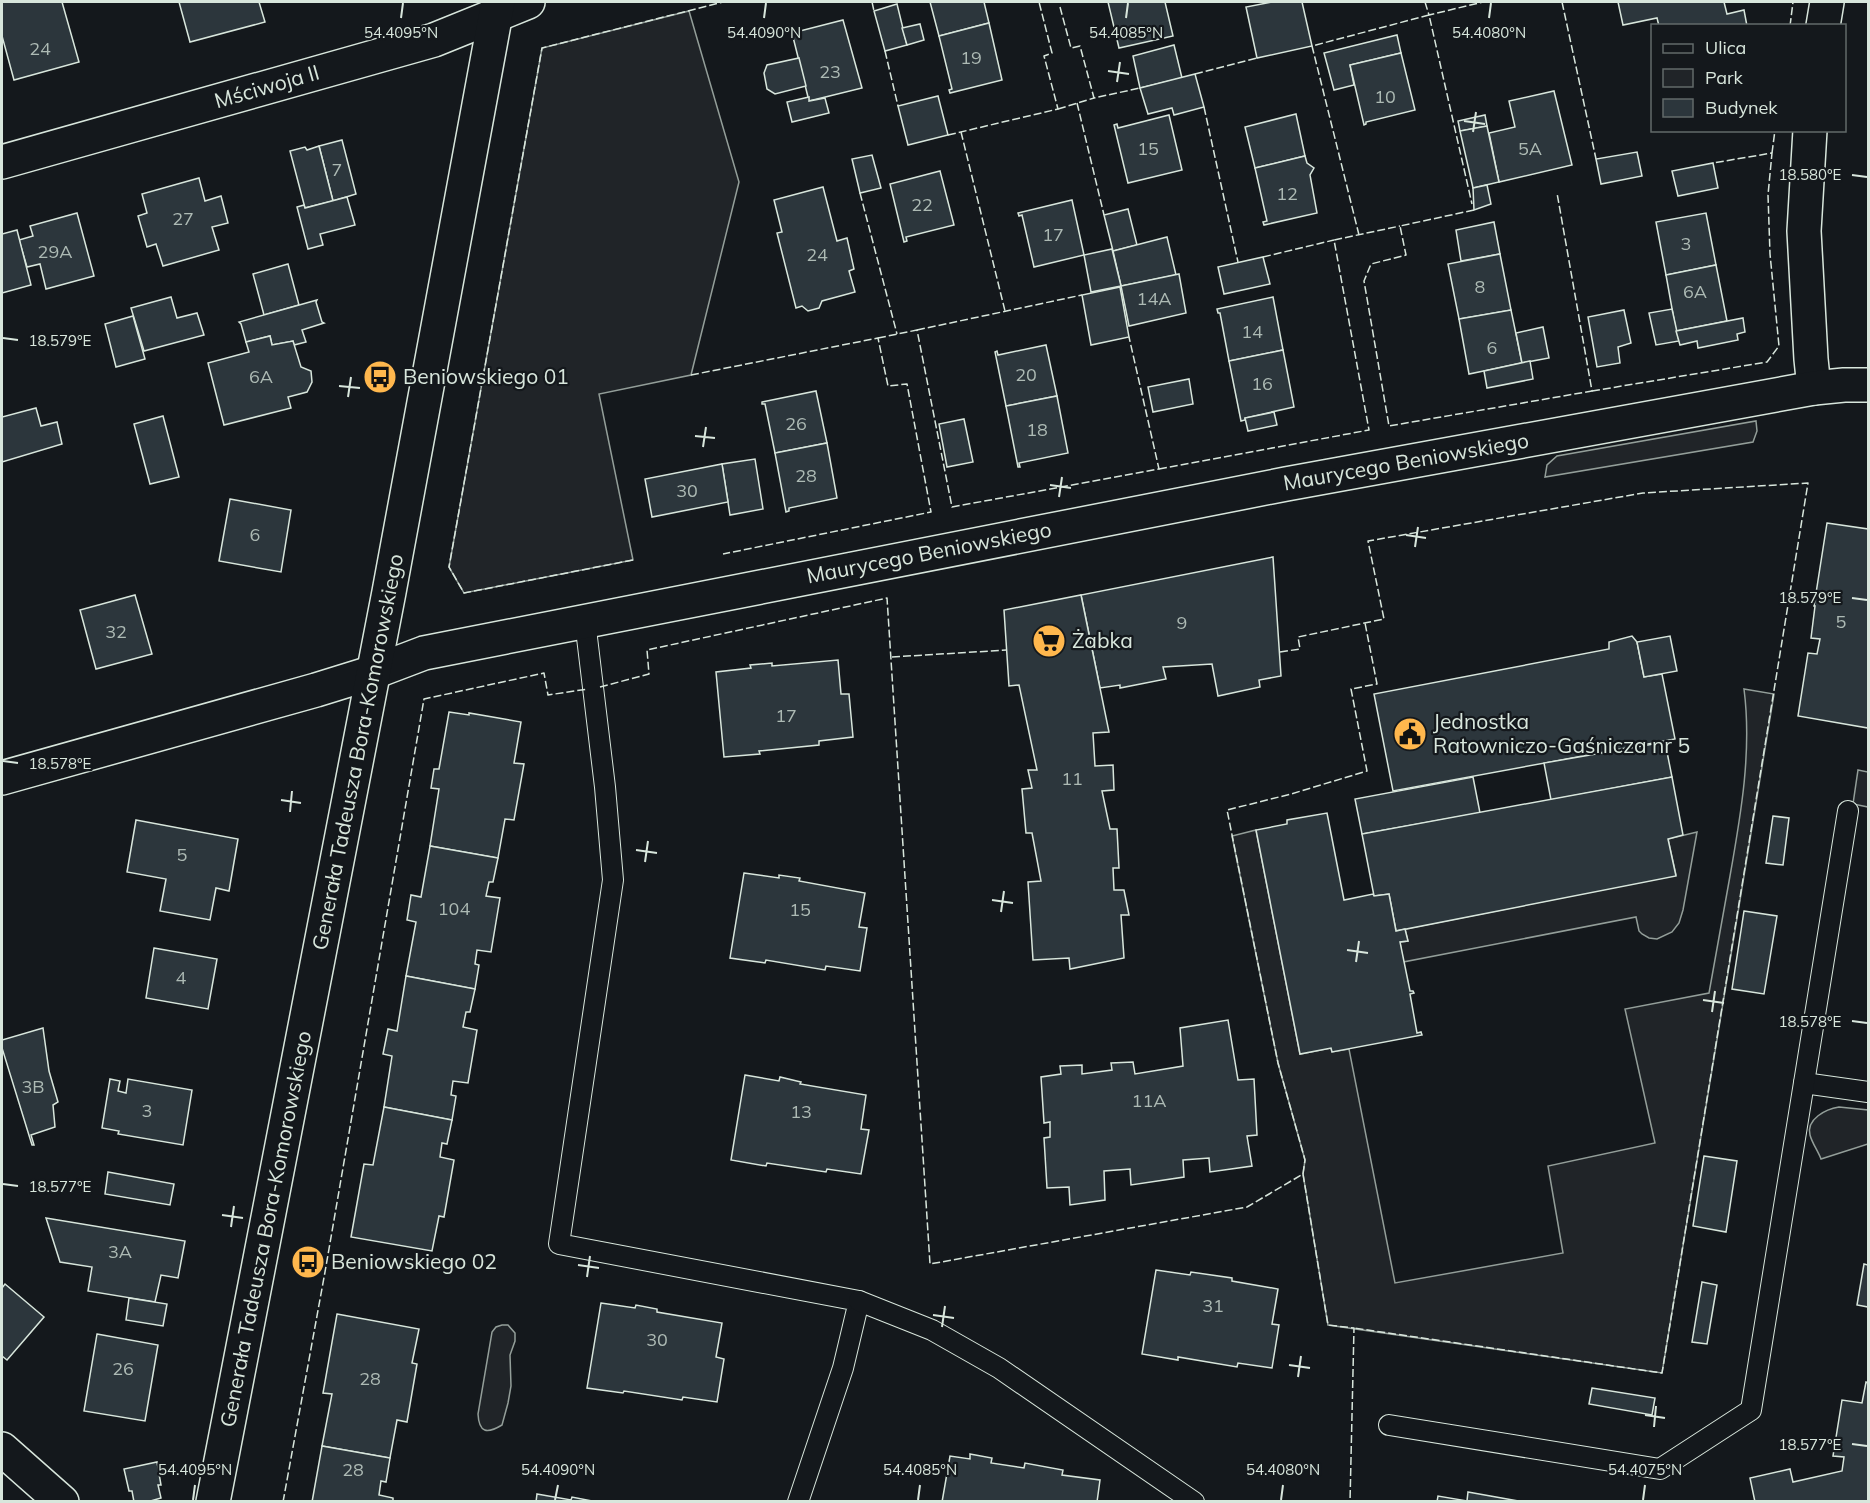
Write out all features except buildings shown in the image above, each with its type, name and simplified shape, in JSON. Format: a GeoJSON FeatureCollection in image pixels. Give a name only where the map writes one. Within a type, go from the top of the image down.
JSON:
{"type":"FeatureCollection","features":[{"type":"Feature","properties":{"kind":"street","name":"Mściwoja II"},"geometry":{"type":"LineString","coordinates":[[2,162],[434,40],[497,8],[528,2]]}},
{"type":"Feature","properties":{"kind":"street"},"geometry":{"type":"LineString","coordinates":[[1823,24],[1827,2]]}},
{"type":"Feature","properties":{"kind":"street","name":"Generała Tadeusza Bora-Komorowskiego"},"geometry":{"type":"LineString","coordinates":[[213,1502],[374,672],[497,8]]}},
{"type":"Feature","properties":{"kind":"street"},"geometry":{"type":"LineString","coordinates":[[1810,132],[1804,231],[1814,388]]}},
{"type":"Feature","properties":{"kind":"street","name":"Maurycego Beniowskiego"},"geometry":{"type":"LineString","coordinates":[[2,778],[374,672],[424,653],[1286,483],[1814,388],[1869,385]]}},
{"type":"Feature","properties":{"kind":"street"},"geometry":{"type":"LineString","coordinates":[[2,1449],[62,1502]]}},
{"type":"Feature","properties":{"kind":"lane"},"geometry":{"type":"LineString","coordinates":[[585,621],[605,787],[613,880],[559,1244],[859,1301],[932,1330],[999,1368],[1194,1502]]}},
{"type":"Feature","properties":{"kind":"lane"},"geometry":{"type":"LineString","coordinates":[[1389,1425],[1660,1469],[1751,1410],[1848,811]]}},
{"type":"Feature","properties":{"kind":"lane"},"geometry":{"type":"LineString","coordinates":[[1803,1083],[1869,1092]]}},
{"type":"Feature","properties":{"kind":"lane"},"geometry":{"type":"LineString","coordinates":[[798,1502],[843,1368],[859,1301]]}},
{"type":"Feature","properties":{"kind":"green space"},"geometry":{"type":"Polygon","coordinates":[[[689,11],[739,182],[691,375],[599,394],[633,560],[464,593],[449,567],[542,48],[689,11]]]}},
{"type":"Feature","properties":{"kind":"green space"},"geometry":{"type":"Polygon","coordinates":[[[1756,421],[1757,431],[1753,442],[1545,477],[1547,465],[1557,456],[1756,421]]]}},
{"type":"Feature","properties":{"kind":"green space"},"geometry":{"type":"Polygon","coordinates":[[[1744,689],[1774,694],[1662,1373],[1328,1325],[1303,1174],[1305,1160],[1278,1063],[1232,836],[1256,830],[1300,1054],[1331,1048],[1332,1052],[1349,1049],[1395,1283],[1563,1253],[1548,1166],[1655,1143],[1625,1009],[1709,993],[1744,782],[1747,736],[1744,689]]]}},
{"type":"Feature","properties":{"kind":"green space"},"geometry":{"type":"Polygon","coordinates":[[[1858,770],[1868,772],[1868,807],[1853,804],[1858,770]]]}},
{"type":"Feature","properties":{"kind":"green space"},"geometry":{"type":"Polygon","coordinates":[[[1697,832],[1679,923],[1672,932],[1657,939],[1649,938],[1639,931],[1636,917],[1403,962],[1400,942],[1408,941],[1405,929],[1676,875],[1668,839],[1697,832]]]}},
{"type":"Feature","properties":{"kind":"green space"},"geometry":{"type":"Polygon","coordinates":[[[1839,1107],[1868,1110],[1868,1144],[1821,1159],[1810,1135],[1811,1124],[1818,1116],[1839,1107]]]}},
{"type":"Feature","properties":{"kind":"green space"},"geometry":{"type":"Polygon","coordinates":[[[508,1325],[515,1333],[510,1355],[511,1386],[502,1425],[492,1430],[485,1430],[480,1425],[478,1414],[492,1332],[496,1327],[508,1325]]]}},
{"type":"Feature","properties":{"kind":"fence"},"geometry":{"type":"LineString","coordinates":[[633,560],[464,593],[449,567],[542,48],[723,2]]}},
{"type":"Feature","properties":{"kind":"fence"},"geometry":{"type":"LineString","coordinates":[[872,2],[874,11]]}},
{"type":"Feature","properties":{"kind":"fence"},"geometry":{"type":"LineString","coordinates":[[948,135],[1058,109],[1044,56],[1052,53],[1039,2]]}},
{"type":"Feature","properties":{"kind":"fence"},"geometry":{"type":"LineString","coordinates":[[1425,2],[1429,15],[1483,2]]}},
{"type":"Feature","properties":{"kind":"fence"},"geometry":{"type":"LineString","coordinates":[[1562,2],[1596,159]]}},
{"type":"Feature","properties":{"kind":"fence"},"geometry":{"type":"LineString","coordinates":[[1790,24],[1793,2]]}},
{"type":"Feature","properties":{"kind":"fence"},"geometry":{"type":"LineString","coordinates":[[1060,7],[1071,48],[1080,46],[1094,98],[1140,88]]}},
{"type":"Feature","properties":{"kind":"fence"},"geometry":{"type":"LineString","coordinates":[[1359,235],[1312,46],[1429,15],[1472,204]]}},
{"type":"Feature","properties":{"kind":"fence"},"geometry":{"type":"LineString","coordinates":[[885,51],[898,106]]}},
{"type":"Feature","properties":{"kind":"fence"},"geometry":{"type":"LineString","coordinates":[[1195,74],[1257,58]]}},
{"type":"Feature","properties":{"kind":"fence"},"geometry":{"type":"LineString","coordinates":[[1058,109],[1094,98]]}},
{"type":"Feature","properties":{"kind":"fence"},"geometry":{"type":"LineString","coordinates":[[1077,103],[1104,215]]}},
{"type":"Feature","properties":{"kind":"fence"},"geometry":{"type":"LineString","coordinates":[[1204,107],[1238,262]]}},
{"type":"Feature","properties":{"kind":"fence"},"geometry":{"type":"LineString","coordinates":[[961,132],[1005,311]]}},
{"type":"Feature","properties":{"kind":"fence"},"geometry":{"type":"LineString","coordinates":[[1772,153],[1775,132]]}},
{"type":"Feature","properties":{"kind":"fence"},"geometry":{"type":"LineString","coordinates":[[1592,391],[1767,362],[1779,346],[1770,254],[1768,195],[1772,153],[1713,163]]}},
{"type":"Feature","properties":{"kind":"fence"},"geometry":{"type":"LineString","coordinates":[[860,193],[897,334]]}},
{"type":"Feature","properties":{"kind":"fence"},"geometry":{"type":"LineString","coordinates":[[1474,210],[1400,226],[1406,255],[1371,264],[1364,281],[1389,426],[1592,391],[1557,193]]}},
{"type":"Feature","properties":{"kind":"fence"},"geometry":{"type":"LineString","coordinates":[[1159,469],[1369,430],[1334,240],[1400,226]]}},
{"type":"Feature","properties":{"kind":"fence"},"geometry":{"type":"LineString","coordinates":[[1263,257],[1334,240]]}},
{"type":"Feature","properties":{"kind":"fence"},"geometry":{"type":"LineString","coordinates":[[917,330],[1082,295]]}},
{"type":"Feature","properties":{"kind":"fence"},"geometry":{"type":"LineString","coordinates":[[878,338],[917,330],[952,507],[1159,469],[1129,337]]}},
{"type":"Feature","properties":{"kind":"fence"},"geometry":{"type":"LineString","coordinates":[[691,375],[878,338],[888,386],[907,384],[931,512],[723,554]]}},
{"type":"Feature","properties":{"kind":"fence"},"geometry":{"type":"LineString","coordinates":[[1280,652],[1300,649],[1298,637],[1384,619],[1368,541],[1643,493],[1808,483],[1662,1373],[1354,1328]]}},
{"type":"Feature","properties":{"kind":"fence"},"geometry":{"type":"LineString","coordinates":[[600,687],[649,674],[647,650],[887,598],[930,1264],[1247,1207],[1303,1174],[1328,1325],[1354,1328],[1350,1502]]}},
{"type":"Feature","properties":{"kind":"fence"},"geometry":{"type":"LineString","coordinates":[[1303,1174],[1305,1160],[1278,1063],[1227,810],[1367,771],[1351,689],[1377,684],[1365,623]]}},
{"type":"Feature","properties":{"kind":"fence"},"geometry":{"type":"LineString","coordinates":[[892,657],[1007,650]]}},
{"type":"Feature","properties":{"kind":"fence"},"geometry":{"type":"LineString","coordinates":[[283,1502],[424,699],[544,673],[548,695],[588,689]]}},
{"type":"Feature","properties":{"kind":"place","name":"Beniowskiego 01"},"geometry":{"type":"Point","coordinates":[380,377]}},
{"type":"Feature","properties":{"kind":"place","name":"Żabka"},"geometry":{"type":"Point","coordinates":[1049,641]}},
{"type":"Feature","properties":{"kind":"place","name":"Jednostka Ratowniczo-Gaśnicza nr 5"},"geometry":{"type":"Point","coordinates":[1410,734]}},
{"type":"Feature","properties":{"kind":"place","name":"Beniowskiego 02"},"geometry":{"type":"Point","coordinates":[308,1262]}}]}
